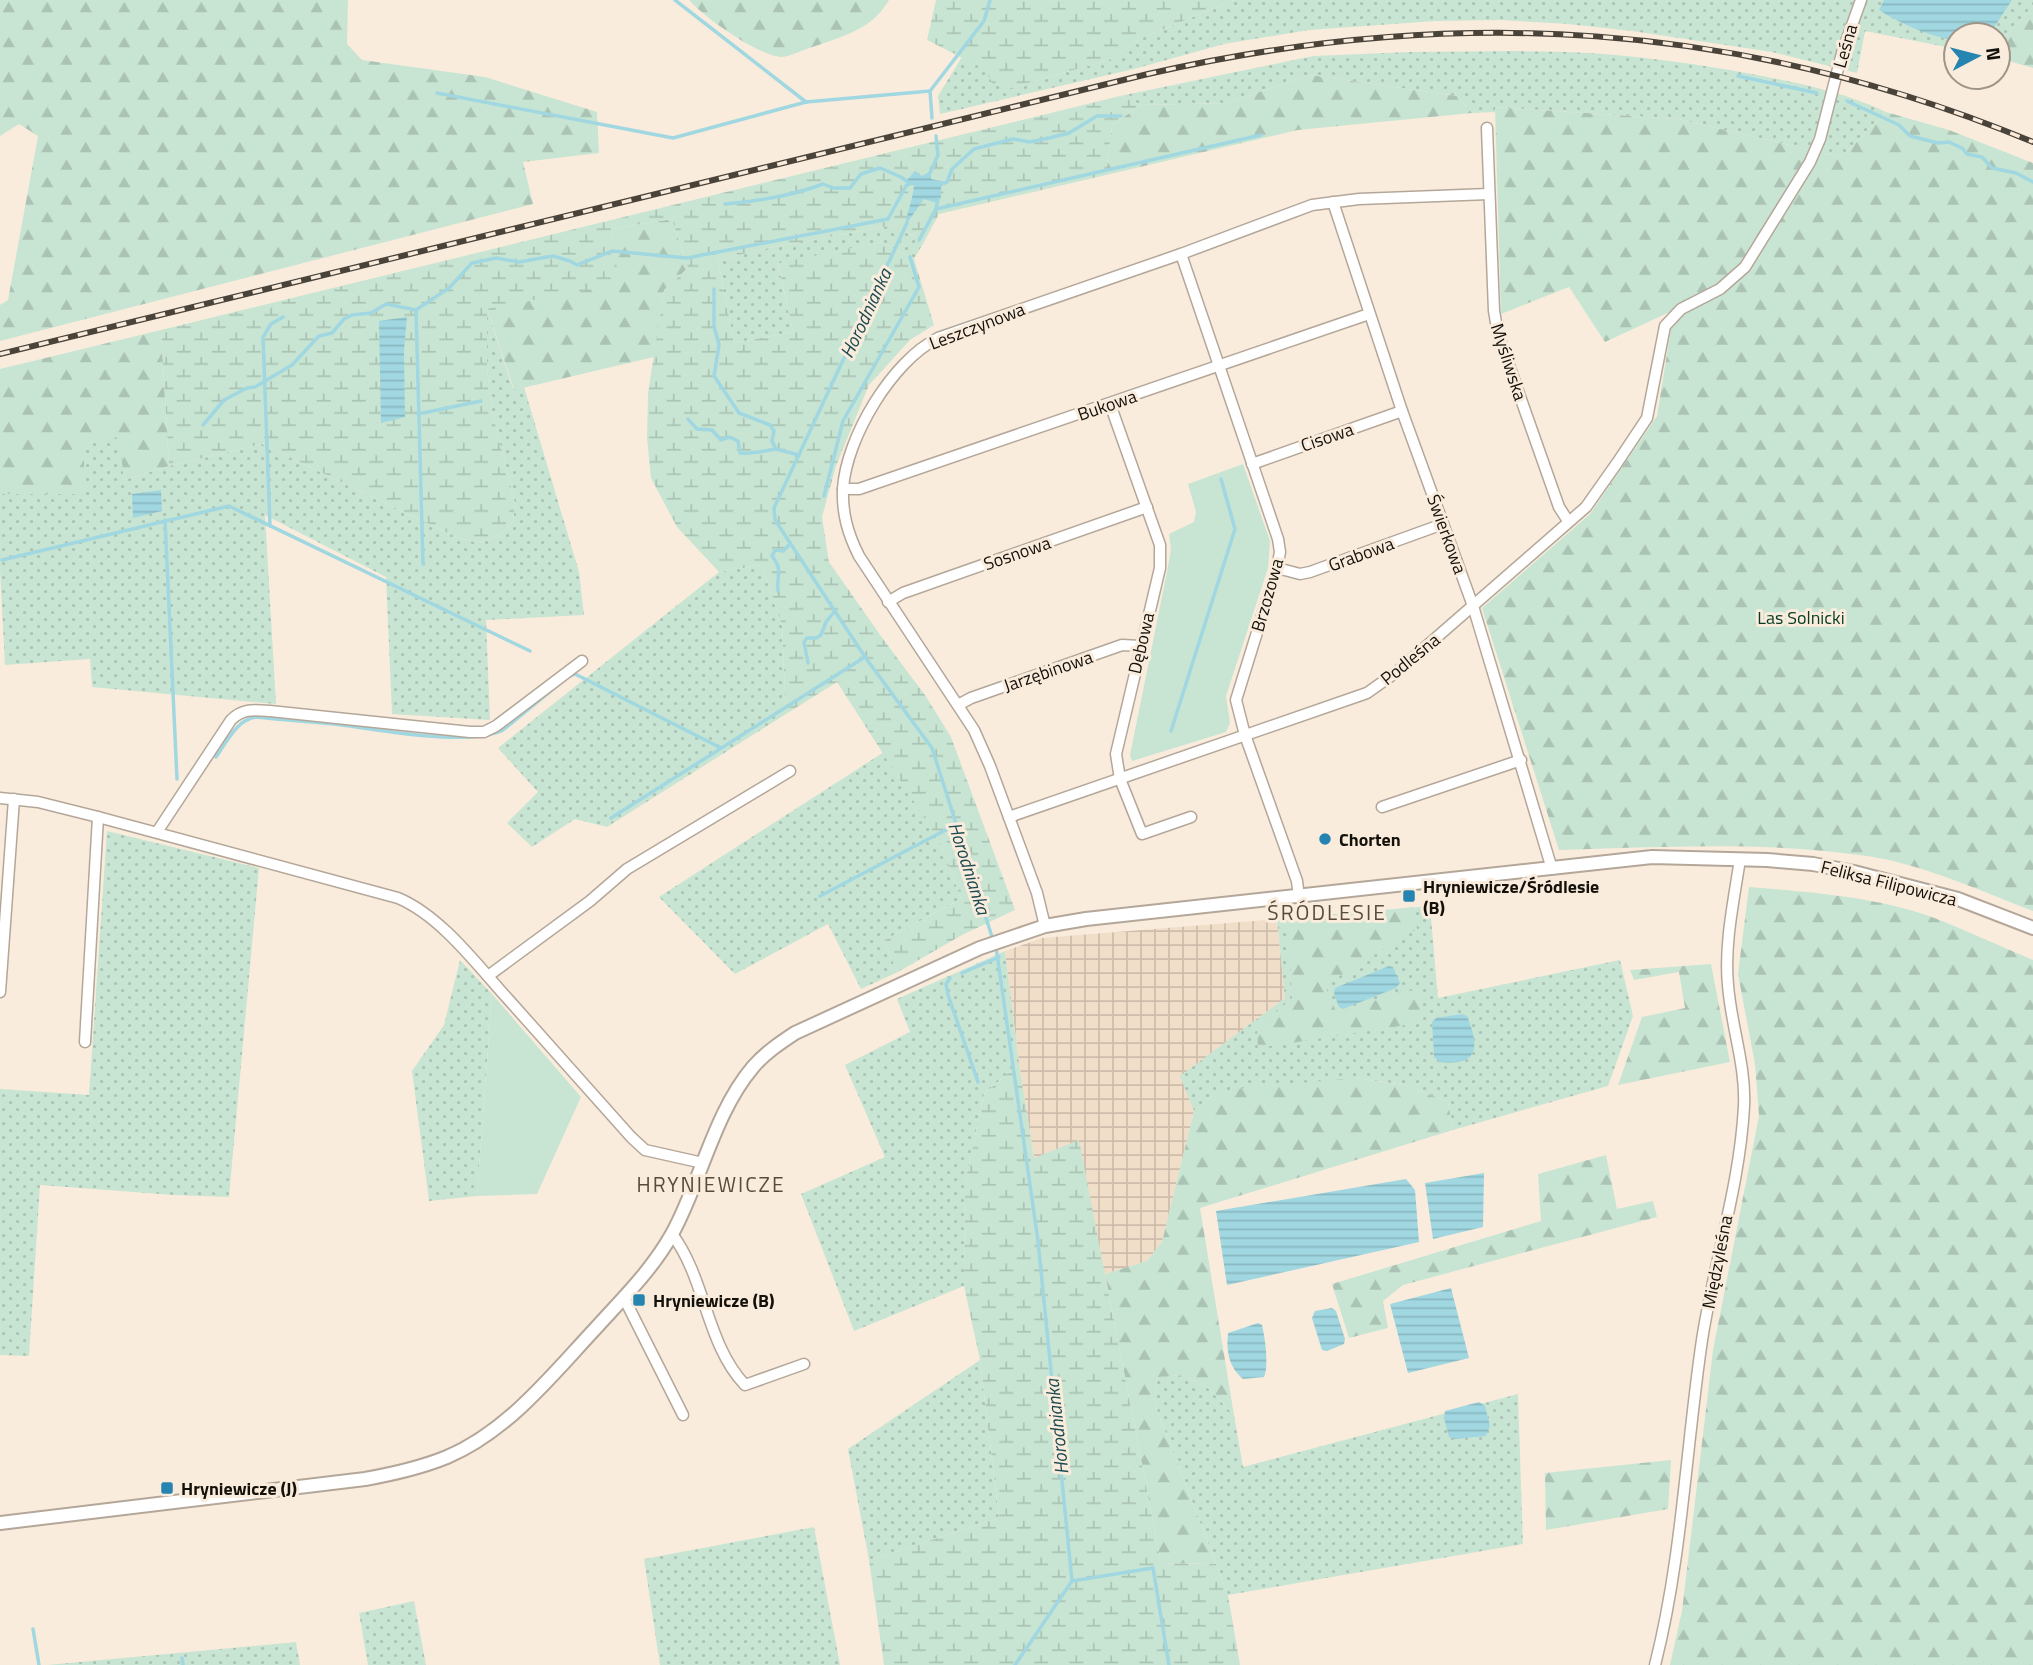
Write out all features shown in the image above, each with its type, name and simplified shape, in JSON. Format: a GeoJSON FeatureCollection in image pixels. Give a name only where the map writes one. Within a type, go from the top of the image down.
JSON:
{"type":"FeatureCollection","features":[{"type":"Feature","properties":{"kind":"street","name":"Leśna"},"geometry":{"type":"LineString","coordinates":[[1665,326],[1681,309],[1720,289],[1745,267],[1810,162],[1820,139],[1842,53],[1861,0]]}},
{"type":"Feature","properties":{"kind":"street","name":"Myśliwska"},"geometry":{"type":"LineString","coordinates":[[1487,128],[1493,311],[1498,334],[1559,507],[1568,521]]}},
{"type":"Feature","properties":{"kind":"street"},"geometry":{"type":"LineString","coordinates":[[1333,202],[1489,194]]}},
{"type":"Feature","properties":{"kind":"street","name":"Leszczynowa"},"geometry":{"type":"LineString","coordinates":[[1045,926],[1037,893],[974,730],[888,602],[848,535],[843,489],[854,446],[889,379],[911,355],[928,343],[949,333],[1181,254],[1312,205],[1333,202]]}},
{"type":"Feature","properties":{"kind":"street","name":"Świerkowa"},"geometry":{"type":"LineString","coordinates":[[1333,202],[1402,411],[1473,606],[1552,869]]}},
{"type":"Feature","properties":{"kind":"street","name":"Brzozowa"},"geometry":{"type":"LineString","coordinates":[[1181,254],[1278,539],[1280,552],[1277,568],[1237,690],[1236,701],[1245,735],[1297,881],[1299,897]]}},
{"type":"Feature","properties":{"kind":"street","name":"Bukowa"},"geometry":{"type":"LineString","coordinates":[[843,489],[859,489],[1369,314]]}},
{"type":"Feature","properties":{"kind":"street","name":"Podleśna"},"geometry":{"type":"LineString","coordinates":[[1009,817],[1367,693],[1398,671],[1586,507],[1647,418],[1665,326]]}},
{"type":"Feature","properties":{"kind":"street","name":"Dębowa"},"geometry":{"type":"LineString","coordinates":[[1110,404],[1160,545],[1160,568],[1116,754],[1120,779],[1142,834],[1191,817]]}},
{"type":"Feature","properties":{"kind":"street","name":"Cisowa"},"geometry":{"type":"LineString","coordinates":[[1252,464],[1402,411]]}},
{"type":"Feature","properties":{"kind":"street","name":"Sosnowa"},"geometry":{"type":"LineString","coordinates":[[888,602],[903,593],[1147,507]]}},
{"type":"Feature","properties":{"kind":"street","name":"Grabowa"},"geometry":{"type":"LineString","coordinates":[[1277,568],[1300,574],[1310,572],[1443,524]]}},
{"type":"Feature","properties":{"kind":"street","name":"Jarzębinowa"},"geometry":{"type":"LineString","coordinates":[[958,705],[971,698],[1122,645],[1140,646]]}},
{"type":"Feature","properties":{"kind":"street"},"geometry":{"type":"LineString","coordinates":[[157,832],[231,720],[239,713],[259,710],[484,732],[496,726],[582,661]]}},
{"type":"Feature","properties":{"kind":"street"},"geometry":{"type":"LineString","coordinates":[[1382,807],[1521,760]]}},
{"type":"Feature","properties":{"kind":"street"},"geometry":{"type":"LineString","coordinates":[[488,976],[590,901],[627,869],[790,771]]}},
{"type":"Feature","properties":{"kind":"street"},"geometry":{"type":"LineString","coordinates":[[0,798],[38,802],[157,832],[414,904],[430,915],[488,976],[645,1150],[704,1163]]}},
{"type":"Feature","properties":{"kind":"street"},"geometry":{"type":"LineString","coordinates":[[0,992],[14,799]]}},
{"type":"Feature","properties":{"kind":"street"},"geometry":{"type":"LineString","coordinates":[[85,1042],[98,817]]}},
{"type":"Feature","properties":{"kind":"street","name":"Feliksa Filipowicza"},"geometry":{"type":"LineString","coordinates":[[0,1523],[365,1479],[422,1466],[449,1456],[474,1442],[521,1408],[652,1265],[672,1234],[735,1092],[754,1066],[775,1047],[795,1033],[979,948],[1045,926],[1652,856],[1813,864],[1958,899],[2033,928]]}},
{"type":"Feature","properties":{"kind":"street","name":"Międzyleśna"},"geometry":{"type":"LineString","coordinates":[[1655,1665],[1672,1586],[1691,1412],[1703,1335],[1743,1129],[1744,1078],[1727,982],[1727,951],[1740,859]]}},
{"type":"Feature","properties":{"kind":"street"},"geometry":{"type":"LineString","coordinates":[[672,1234],[684,1252],[726,1360],[745,1385],[804,1364]]}},
{"type":"Feature","properties":{"kind":"street"},"geometry":{"type":"LineString","coordinates":[[624,1298],[683,1415]]}},
{"type":"Feature","properties":{"kind":"shaded area"},"geometry":{"type":"Polygon","coordinates":[[[1277,919],[1285,998],[1181,1076],[1194,1111],[1162,1242],[1147,1261],[1105,1274],[1034,1158],[1005,951],[1042,938],[1277,919]]]}},
{"type":"Feature","properties":{"kind":"green space"},"geometry":{"type":"Polygon","coordinates":[[[0,0],[348,0],[347,44],[362,60],[485,77],[597,112],[599,153],[523,162],[533,204],[0,341],[0,305],[8,300],[38,136],[19,124],[0,136],[0,0]]]}},
{"type":"Feature","properties":{"kind":"green space"},"geometry":{"type":"Polygon","coordinates":[[[689,0],[889,0],[873,19],[853,32],[781,57],[759,50],[732,34],[689,0]]]}},
{"type":"Feature","properties":{"kind":"green space"},"geometry":{"type":"Polygon","coordinates":[[[936,0],[1234,0],[1142,38],[1109,60],[1010,88],[993,85],[986,70],[927,40],[936,0]]]}},
{"type":"Feature","properties":{"kind":"green space"},"geometry":{"type":"Polygon","coordinates":[[[1234,0],[2033,0],[2033,6],[2012,29],[2012,21],[1942,21],[1942,46],[1865,31],[1857,73],[1772,52],[1632,31],[1500,20],[1435,21],[1309,30],[1224,44],[1134,69],[940,114],[938,96],[984,21],[1010,88],[1109,60],[1142,38],[1234,0]]]}},
{"type":"Feature","properties":{"kind":"green space"},"geometry":{"type":"Polygon","coordinates":[[[2033,6],[2033,68],[2012,62],[2012,29],[2033,6]]]}},
{"type":"Feature","properties":{"kind":"green space"},"geometry":{"type":"Polygon","coordinates":[[[1410,52],[1566,52],[1660,60],[1804,85],[1854,99],[1886,112],[1841,157],[1678,119],[1495,107],[1495,112],[1472,113],[1457,96],[1310,75],[1226,103],[1141,105],[1120,96],[1313,56],[1410,52]]]}},
{"type":"Feature","properties":{"kind":"green space"},"geometry":{"type":"Polygon","coordinates":[[[1310,75],[1457,96],[1472,113],[1298,130],[1106,175],[1112,125],[1141,105],[1226,103],[1310,75]]]}},
{"type":"Feature","properties":{"kind":"green space"},"geometry":{"type":"Polygon","coordinates":[[[1120,96],[1141,105],[1112,125],[1106,175],[939,214],[924,242],[893,225],[753,251],[718,261],[734,343],[793,332],[778,263],[882,242],[914,259],[934,325],[910,340],[869,385],[836,466],[822,517],[829,562],[925,695],[951,737],[1015,910],[962,935],[898,972],[883,941],[961,899],[941,844],[837,682],[786,714],[782,625],[762,565],[719,572],[677,527],[651,478],[647,438],[648,393],[664,290],[688,268],[672,219],[612,229],[619,284],[487,309],[487,368],[492,411],[515,504],[513,522],[500,535],[479,543],[456,537],[262,444],[169,466],[161,330],[1120,96]]]}},
{"type":"Feature","properties":{"kind":"green space","name":"Las Solnicki"},"geometry":{"type":"Polygon","coordinates":[[[1495,107],[1678,119],[1841,157],[1886,112],[1949,130],[2033,163],[2033,911],[1909,865],[1867,856],[1751,847],[1559,850],[1482,608],[1590,514],[1657,416],[1674,310],[1605,342],[1569,287],[1501,314],[1495,107]]]}},
{"type":"Feature","properties":{"kind":"green space"},"geometry":{"type":"Polygon","coordinates":[[[672,219],[688,268],[664,290],[654,357],[514,390],[487,308],[618,284],[612,229],[672,219]]]}},
{"type":"Feature","properties":{"kind":"green space"},"geometry":{"type":"Polygon","coordinates":[[[893,225],[924,242],[914,259],[882,242],[778,264],[793,332],[734,343],[718,261],[753,251],[893,225]]]}},
{"type":"Feature","properties":{"kind":"green space"},"geometry":{"type":"Polygon","coordinates":[[[487,308],[513,389],[524,387],[579,572],[584,615],[486,620],[490,720],[392,714],[386,577],[265,515],[276,704],[92,687],[90,659],[5,665],[0,570],[0,494],[84,494],[84,443],[120,436],[124,480],[169,466],[262,444],[456,537],[479,543],[500,535],[513,522],[515,504],[492,411],[487,368],[487,308]]]}},
{"type":"Feature","properties":{"kind":"green space"},"geometry":{"type":"Polygon","coordinates":[[[161,330],[169,466],[124,480],[119,437],[84,443],[84,494],[0,494],[0,369],[161,330]]]}},
{"type":"Feature","properties":{"kind":"green space"},"geometry":{"type":"Polygon","coordinates":[[[1243,464],[1270,541],[1268,568],[1226,696],[1230,723],[1226,732],[1132,761],[1130,755],[1171,549],[1169,534],[1194,522],[1196,512],[1188,484],[1243,464]]]}},
{"type":"Feature","properties":{"kind":"green space"},"geometry":{"type":"Polygon","coordinates":[[[762,565],[782,625],[786,714],[607,827],[575,819],[532,847],[507,823],[538,792],[498,748],[719,572],[762,565]]]}},
{"type":"Feature","properties":{"kind":"green space"},"geometry":{"type":"Polygon","coordinates":[[[884,752],[941,844],[961,899],[883,941],[898,972],[861,989],[828,924],[735,974],[659,897],[884,752]]]}},
{"type":"Feature","properties":{"kind":"green space"},"geometry":{"type":"Polygon","coordinates":[[[107,831],[259,868],[229,1197],[40,1185],[29,1356],[0,1355],[0,1089],[89,1095],[107,831]]]}},
{"type":"Feature","properties":{"kind":"green space"},"geometry":{"type":"Polygon","coordinates":[[[1749,887],[1840,896],[1907,909],[2033,960],[2033,1665],[1670,1665],[1682,1611],[1713,1350],[1759,1116],[1755,1064],[1738,974],[1749,887]]]}},
{"type":"Feature","properties":{"kind":"green space"},"geometry":{"type":"Polygon","coordinates":[[[1430,906],[1438,998],[1620,960],[1633,1016],[1608,1086],[1453,1130],[1448,1102],[1405,1085],[1355,1078],[1213,1095],[1194,1111],[1180,1076],[1285,998],[1277,919],[1430,906]]]}},
{"type":"Feature","properties":{"kind":"green space"},"geometry":{"type":"Polygon","coordinates":[[[1413,907],[1417,929],[1325,985],[1337,1014],[1405,990],[1422,992],[1419,1023],[1258,1048],[1257,1029],[1292,998],[1288,925],[1413,907]]]}},
{"type":"Feature","properties":{"kind":"green space"},"geometry":{"type":"Polygon","coordinates":[[[1005,951],[1019,1063],[984,1094],[965,1183],[964,1286],[854,1331],[801,1194],[885,1157],[845,1065],[910,1032],[897,999],[1005,951]]]}},
{"type":"Feature","properties":{"kind":"green space"},"geometry":{"type":"Polygon","coordinates":[[[460,960],[492,994],[477,1196],[429,1201],[412,1071],[444,1025],[460,960]]]}},
{"type":"Feature","properties":{"kind":"green space"},"geometry":{"type":"Polygon","coordinates":[[[1711,964],[1730,1062],[1618,1085],[1642,1017],[1685,1008],[1679,972],[1634,980],[1630,970],[1711,964]]]}},
{"type":"Feature","properties":{"kind":"green space"},"geometry":{"type":"Polygon","coordinates":[[[492,994],[581,1097],[537,1194],[477,1196],[492,994]]]}},
{"type":"Feature","properties":{"kind":"green space"},"geometry":{"type":"Polygon","coordinates":[[[1019,1063],[1034,1158],[1079,1140],[1161,1563],[1216,1564],[1228,1595],[1240,1665],[884,1665],[869,1560],[999,1518],[980,1360],[964,1286],[965,1183],[984,1094],[1019,1063]]]}},
{"type":"Feature","properties":{"kind":"green space"},"geometry":{"type":"Polygon","coordinates":[[[1355,1078],[1405,1085],[1448,1102],[1453,1130],[1200,1208],[1234,1415],[1208,1388],[1183,1375],[1158,1377],[1154,1402],[1216,1564],[1161,1563],[1105,1274],[1147,1261],[1162,1242],[1194,1111],[1213,1095],[1236,1089],[1355,1078]]]}},
{"type":"Feature","properties":{"kind":"green space"},"geometry":{"type":"Polygon","coordinates":[[[1606,1155],[1617,1209],[1653,1201],[1657,1217],[1403,1285],[1383,1301],[1388,1328],[1349,1338],[1332,1284],[1541,1221],[1538,1174],[1606,1155]]]}},
{"type":"Feature","properties":{"kind":"green space"},"geometry":{"type":"Polygon","coordinates":[[[980,1360],[999,1518],[869,1560],[848,1449],[980,1360]]]}},
{"type":"Feature","properties":{"kind":"green space"},"geometry":{"type":"Polygon","coordinates":[[[1183,1375],[1208,1388],[1234,1415],[1243,1467],[1518,1394],[1523,1544],[1228,1595],[1154,1402],[1158,1377],[1183,1375]]]}},
{"type":"Feature","properties":{"kind":"green space"},"geometry":{"type":"Polygon","coordinates":[[[1671,1460],[1668,1509],[1546,1530],[1545,1473],[1671,1460]]]}},
{"type":"Feature","properties":{"kind":"green space"},"geometry":{"type":"Polygon","coordinates":[[[814,1527],[840,1665],[660,1665],[644,1559],[814,1527]]]}},
{"type":"Feature","properties":{"kind":"green space"},"geometry":{"type":"Polygon","coordinates":[[[414,1601],[426,1665],[368,1665],[359,1613],[414,1601]]]}},
{"type":"Feature","properties":{"kind":"green space"},"geometry":{"type":"Polygon","coordinates":[[[296,1642],[300,1665],[47,1665],[296,1642]]]}},
{"type":"Feature","properties":{"kind":"water"},"geometry":{"type":"Polygon","coordinates":[[[1884,0],[2012,0],[1998,21],[1942,21],[1942,38],[1916,29],[1879,10],[1884,0]]]}},
{"type":"Feature","properties":{"kind":"water"},"geometry":{"type":"Polygon","coordinates":[[[915,171],[922,176],[931,171],[931,179],[947,182],[941,187],[941,197],[937,203],[924,199],[905,226],[914,185],[906,186],[906,181],[915,171]]]}},
{"type":"Feature","properties":{"kind":"water"},"geometry":{"type":"Polygon","coordinates":[[[407,317],[404,350],[405,417],[381,423],[379,321],[407,317]]]}},
{"type":"Feature","properties":{"kind":"water"},"geometry":{"type":"Polygon","coordinates":[[[161,490],[162,511],[133,518],[132,494],[161,490]]]}},
{"type":"Feature","properties":{"kind":"water"},"geometry":{"type":"Polygon","coordinates":[[[1389,966],[1393,967],[1400,983],[1396,988],[1343,1009],[1339,1007],[1334,994],[1335,988],[1389,966]]]}},
{"type":"Feature","properties":{"kind":"water"},"geometry":{"type":"Polygon","coordinates":[[[1462,1014],[1467,1016],[1471,1027],[1473,1052],[1463,1061],[1440,1062],[1434,1057],[1432,1022],[1436,1018],[1462,1014]]]}},
{"type":"Feature","properties":{"kind":"water"},"geometry":{"type":"Polygon","coordinates":[[[1484,1173],[1483,1227],[1433,1239],[1425,1183],[1484,1173]]]}},
{"type":"Feature","properties":{"kind":"water"},"geometry":{"type":"Polygon","coordinates":[[[1406,1179],[1415,1190],[1419,1242],[1227,1285],[1216,1211],[1406,1179]]]}},
{"type":"Feature","properties":{"kind":"water"},"geometry":{"type":"Polygon","coordinates":[[[1451,1288],[1469,1358],[1408,1373],[1390,1304],[1451,1288]]]}},
{"type":"Feature","properties":{"kind":"water"},"geometry":{"type":"Polygon","coordinates":[[[1332,1308],[1336,1311],[1345,1339],[1344,1344],[1327,1351],[1322,1350],[1312,1318],[1315,1311],[1332,1308]]]}},
{"type":"Feature","properties":{"kind":"water"},"geometry":{"type":"Polygon","coordinates":[[[1258,1323],[1262,1325],[1264,1337],[1264,1377],[1243,1379],[1230,1359],[1228,1333],[1258,1323]]]}},
{"type":"Feature","properties":{"kind":"water"},"geometry":{"type":"Polygon","coordinates":[[[1479,1402],[1485,1406],[1490,1426],[1486,1436],[1454,1439],[1449,1437],[1445,1411],[1479,1402]]]}},
{"type":"Feature","properties":{"kind":"waterway"},"geometry":{"type":"LineString","coordinates":[[675,0],[806,102],[930,91]]}},
{"type":"Feature","properties":{"kind":"waterway","name":"Horodnianka"},"geometry":{"type":"LineString","coordinates":[[932,118],[930,91],[984,21],[990,0]]}},
{"type":"Feature","properties":{"kind":"waterway"},"geometry":{"type":"LineString","coordinates":[[1738,76],[1817,93]]}},
{"type":"Feature","properties":{"kind":"waterway"},"geometry":{"type":"LineString","coordinates":[[437,93],[673,138],[806,102]]}},
{"type":"Feature","properties":{"kind":"waterway"},"geometry":{"type":"LineString","coordinates":[[1847,101],[1899,125],[1910,136],[1938,143],[1949,142],[1962,148],[1967,154],[1982,157],[1992,168],[2016,173],[2033,182]]}},
{"type":"Feature","properties":{"kind":"waterway"},"geometry":{"type":"LineString","coordinates":[[945,183],[952,169],[974,149],[1013,139],[1030,142],[1049,138],[1069,133],[1097,116],[1121,116]]}},
{"type":"Feature","properties":{"kind":"waterway"},"geometry":{"type":"LineString","coordinates":[[936,209],[1261,135]]}},
{"type":"Feature","properties":{"kind":"waterway","name":"Horodnianka"},"geometry":{"type":"LineString","coordinates":[[929,175],[938,155],[936,136]]}},
{"type":"Feature","properties":{"kind":"waterway"},"geometry":{"type":"LineString","coordinates":[[725,204],[775,197],[823,184],[833,188],[850,188],[861,174],[880,168],[908,182]]}},
{"type":"Feature","properties":{"kind":"waterway"},"geometry":{"type":"LineString","coordinates":[[203,425],[224,400],[247,388],[255,387],[292,365],[319,336],[332,333],[344,319],[352,315],[371,313],[386,304],[416,310],[449,288],[472,263],[496,258],[519,262],[553,256],[577,265],[612,251],[687,258],[888,219],[910,183]]}},
{"type":"Feature","properties":{"kind":"waterway"},"geometry":{"type":"LineString","coordinates":[[919,240],[936,209],[938,199]]}},
{"type":"Feature","properties":{"kind":"waterway","name":"Horodnianka"},"geometry":{"type":"LineString","coordinates":[[907,223],[774,508],[775,520],[865,657],[932,748],[993,940]]}},
{"type":"Feature","properties":{"kind":"waterway"},"geometry":{"type":"LineString","coordinates":[[824,496],[843,421],[919,287],[910,257]]}},
{"type":"Feature","properties":{"kind":"waterway"},"geometry":{"type":"LineString","coordinates":[[714,289],[714,326],[719,345],[714,376],[739,413],[770,425],[774,431],[772,441],[776,449],[799,455]]}},
{"type":"Feature","properties":{"kind":"waterway"},"geometry":{"type":"LineString","coordinates":[[416,310],[423,564]]}},
{"type":"Feature","properties":{"kind":"waterway"},"geometry":{"type":"LineString","coordinates":[[270,526],[263,337],[271,324],[283,317]]}},
{"type":"Feature","properties":{"kind":"waterway"},"geometry":{"type":"LineString","coordinates":[[418,414],[481,401]]}},
{"type":"Feature","properties":{"kind":"waterway"},"geometry":{"type":"LineString","coordinates":[[688,419],[697,429],[712,430],[721,440],[729,437],[738,441],[740,453],[776,449]]}},
{"type":"Feature","properties":{"kind":"waterway"},"geometry":{"type":"LineString","coordinates":[[1171,731],[1235,529],[1221,479]]}},
{"type":"Feature","properties":{"kind":"waterway"},"geometry":{"type":"LineString","coordinates":[[2,560],[229,506],[530,651]]}},
{"type":"Feature","properties":{"kind":"waterway"},"geometry":{"type":"LineString","coordinates":[[165,520],[177,779]]}},
{"type":"Feature","properties":{"kind":"waterway"},"geometry":{"type":"LineString","coordinates":[[778,591],[779,570],[772,556],[775,550],[783,551],[790,544]]}},
{"type":"Feature","properties":{"kind":"waterway"},"geometry":{"type":"LineString","coordinates":[[808,663],[804,642],[807,638],[821,635],[834,612]]}},
{"type":"Feature","properties":{"kind":"waterway"},"geometry":{"type":"LineString","coordinates":[[611,818],[865,657]]}},
{"type":"Feature","properties":{"kind":"waterway"},"geometry":{"type":"LineString","coordinates":[[569,676],[575,674],[721,748]]}},
{"type":"Feature","properties":{"kind":"waterway"},"geometry":{"type":"LineString","coordinates":[[216,757],[237,727],[256,717],[425,736],[488,735],[503,730],[563,681]]}},
{"type":"Feature","properties":{"kind":"waterway"},"geometry":{"type":"LineString","coordinates":[[820,896],[957,824]]}},
{"type":"Feature","properties":{"kind":"waterway","name":"Horodnianka"},"geometry":{"type":"LineString","coordinates":[[996,947],[1038,1241],[1072,1581],[1015,1665]]}},
{"type":"Feature","properties":{"kind":"waterway"},"geometry":{"type":"LineString","coordinates":[[962,973],[999,957]]}},
{"type":"Feature","properties":{"kind":"waterway"},"geometry":{"type":"LineString","coordinates":[[950,978],[946,984],[948,995],[978,1082]]}},
{"type":"Feature","properties":{"kind":"waterway"},"geometry":{"type":"LineString","coordinates":[[1072,1581],[1153,1568],[1169,1665]]}},
{"type":"Feature","properties":{"kind":"waterway"},"geometry":{"type":"LineString","coordinates":[[33,1629],[39,1665]]}},
{"type":"Feature","properties":{"kind":"waterway"},"geometry":{"type":"LineString","coordinates":[[182,1658],[183,1665]]}},
{"type":"Feature","properties":{"kind":"railway"},"geometry":{"type":"LineString","coordinates":[[0,354],[1148,74],[1262,52],[1375,38],[1486,33],[1596,36],[1706,49],[1815,70],[1924,101],[2033,142]]}},
{"type":"Feature","properties":{"kind":"place","name":"Chorten"},"geometry":{"type":"Point","coordinates":[1325,839]}},
{"type":"Feature","properties":{"kind":"place","name":"Hryniewicze/Śródlesie (B)"},"geometry":{"type":"Point","coordinates":[1409,896]}},
{"type":"Feature","properties":{"kind":"place","name":"Hryniewicze (B)"},"geometry":{"type":"Point","coordinates":[639,1300]}},
{"type":"Feature","properties":{"kind":"place","name":"Hryniewicze (J)"},"geometry":{"type":"Point","coordinates":[167,1488]}},
{"type":"Feature","properties":{"kind":"district","name":"ŚRÓDLESIE"},"geometry":{"type":"Point","coordinates":[1327,912]}},
{"type":"Feature","properties":{"kind":"district","name":"HRYNIEWICZE"},"geometry":{"type":"Point","coordinates":[711,1184]}}]}
